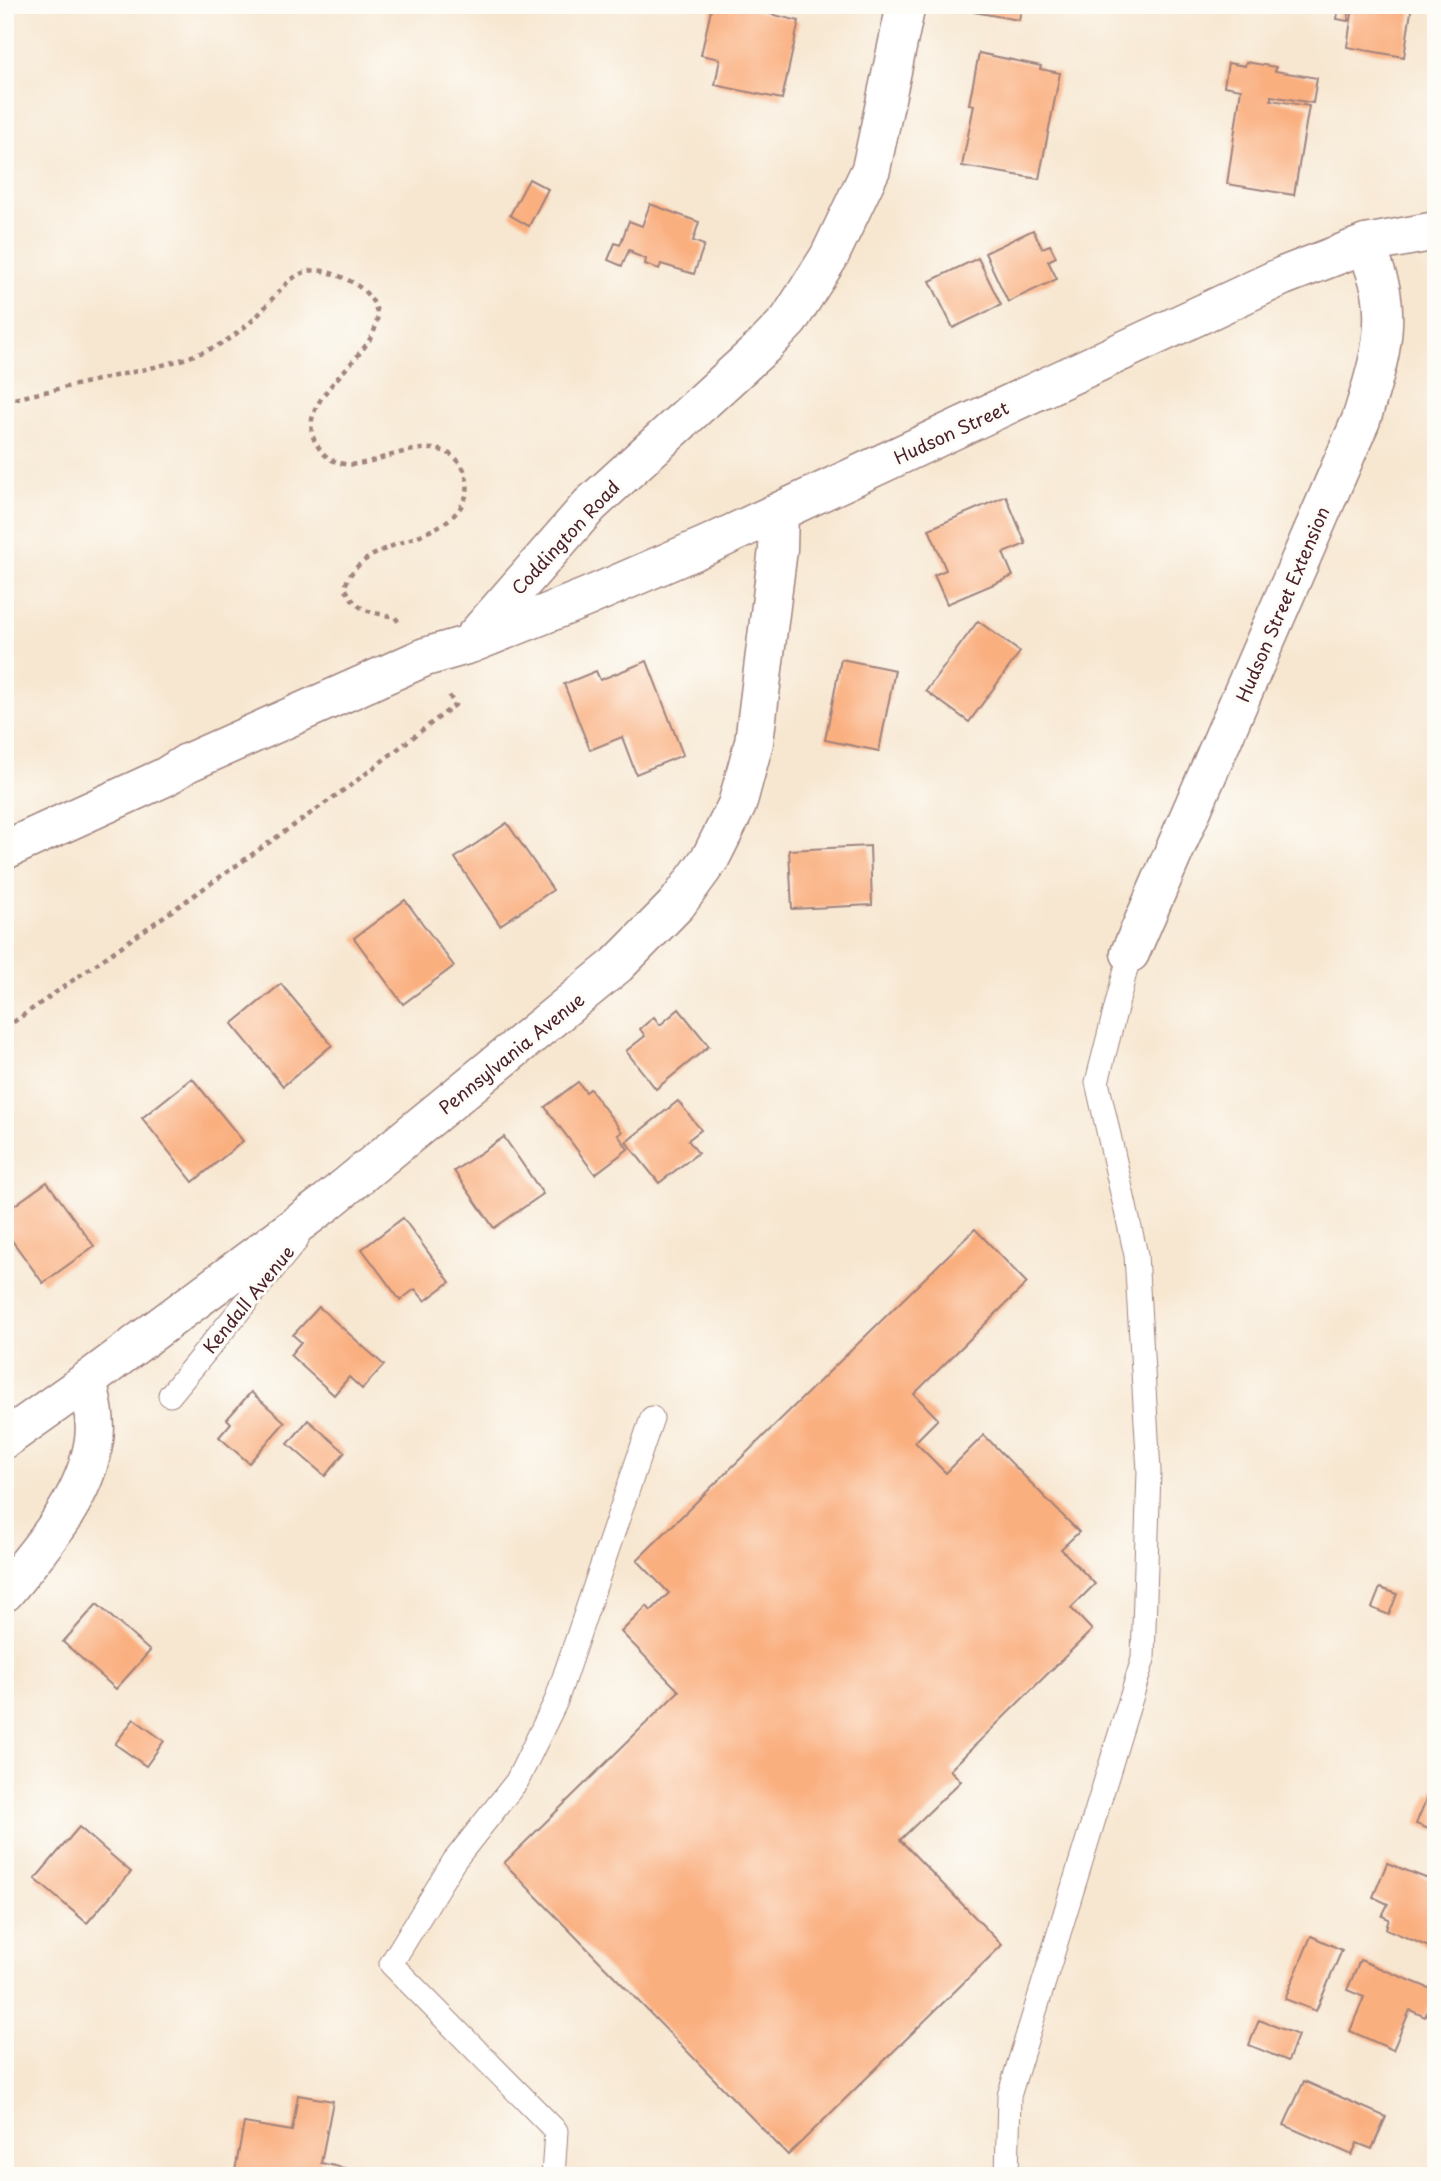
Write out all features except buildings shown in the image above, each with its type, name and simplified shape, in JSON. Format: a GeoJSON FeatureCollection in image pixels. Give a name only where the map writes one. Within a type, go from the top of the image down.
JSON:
{"type":"FeatureCollection","features":[{"type":"Feature","properties":{"kind":"street","name":"Coddington Road"},"geometry":{"type":"LineString","coordinates":[[470,643],[590,505],[789,320],[830,257],[871,169],[906,5]]}},
{"type":"Feature","properties":{"kind":"street","name":"Hudson Street"},"geometry":{"type":"LineString","coordinates":[[470,643],[584,598],[779,512],[1283,276],[1366,244],[1436,231]]}},
{"type":"Feature","properties":{"kind":"street","name":"Hudson Street Extension"},"geometry":{"type":"LineString","coordinates":[[1130,953],[1361,420],[1379,359],[1384,320],[1381,290],[1366,244]]}},
{"type":"Feature","properties":{"kind":"street","name":"Pennsylvania Avenue"},"geometry":{"type":"LineString","coordinates":[[5,1439],[326,1203],[617,965],[677,904],[711,857],[737,805],[754,742],[778,549],[779,512]]}},
{"type":"Feature","properties":{"kind":"street"},"geometry":{"type":"LineString","coordinates":[[5,850],[165,777],[187,763],[425,657],[470,643]]}},
{"type":"Feature","properties":{"kind":"street"},"geometry":{"type":"LineString","coordinates":[[5,1592],[63,1520],[85,1475],[95,1438],[93,1407],[87,1381]]}},
{"type":"Feature","properties":{"kind":"lane"},"geometry":{"type":"LineString","coordinates":[[1007,2176],[1009,2096],[1143,1659],[1149,1471],[1136,1255],[1097,1082],[1130,953]]}},
{"type":"Feature","properties":{"kind":"lane","name":"Kendall Avenue"},"geometry":{"type":"LineString","coordinates":[[170,1395],[326,1203]]}},
{"type":"Feature","properties":{"kind":"lane"},"geometry":{"type":"LineString","coordinates":[[553,2176],[556,2130],[391,1964],[454,1861],[517,1782],[556,1701],[652,1418]]}},
{"type":"Feature","properties":{"kind":"path"},"geometry":{"type":"LineString","coordinates":[[5,401],[184,360],[225,341],[256,317],[283,286],[299,273],[317,270],[335,274],[358,285],[374,300],[377,319],[371,339],[362,352],[320,397],[313,416],[314,435],[320,449],[329,460],[346,465],[418,448],[435,450],[450,454],[461,464],[468,479],[467,494],[460,509],[444,522],[369,558],[348,575],[345,587],[352,601],[366,611],[395,617]]}},
{"type":"Feature","properties":{"kind":"path"},"geometry":{"type":"LineString","coordinates":[[5,1028],[351,785],[455,705],[444,687]]}}]}
